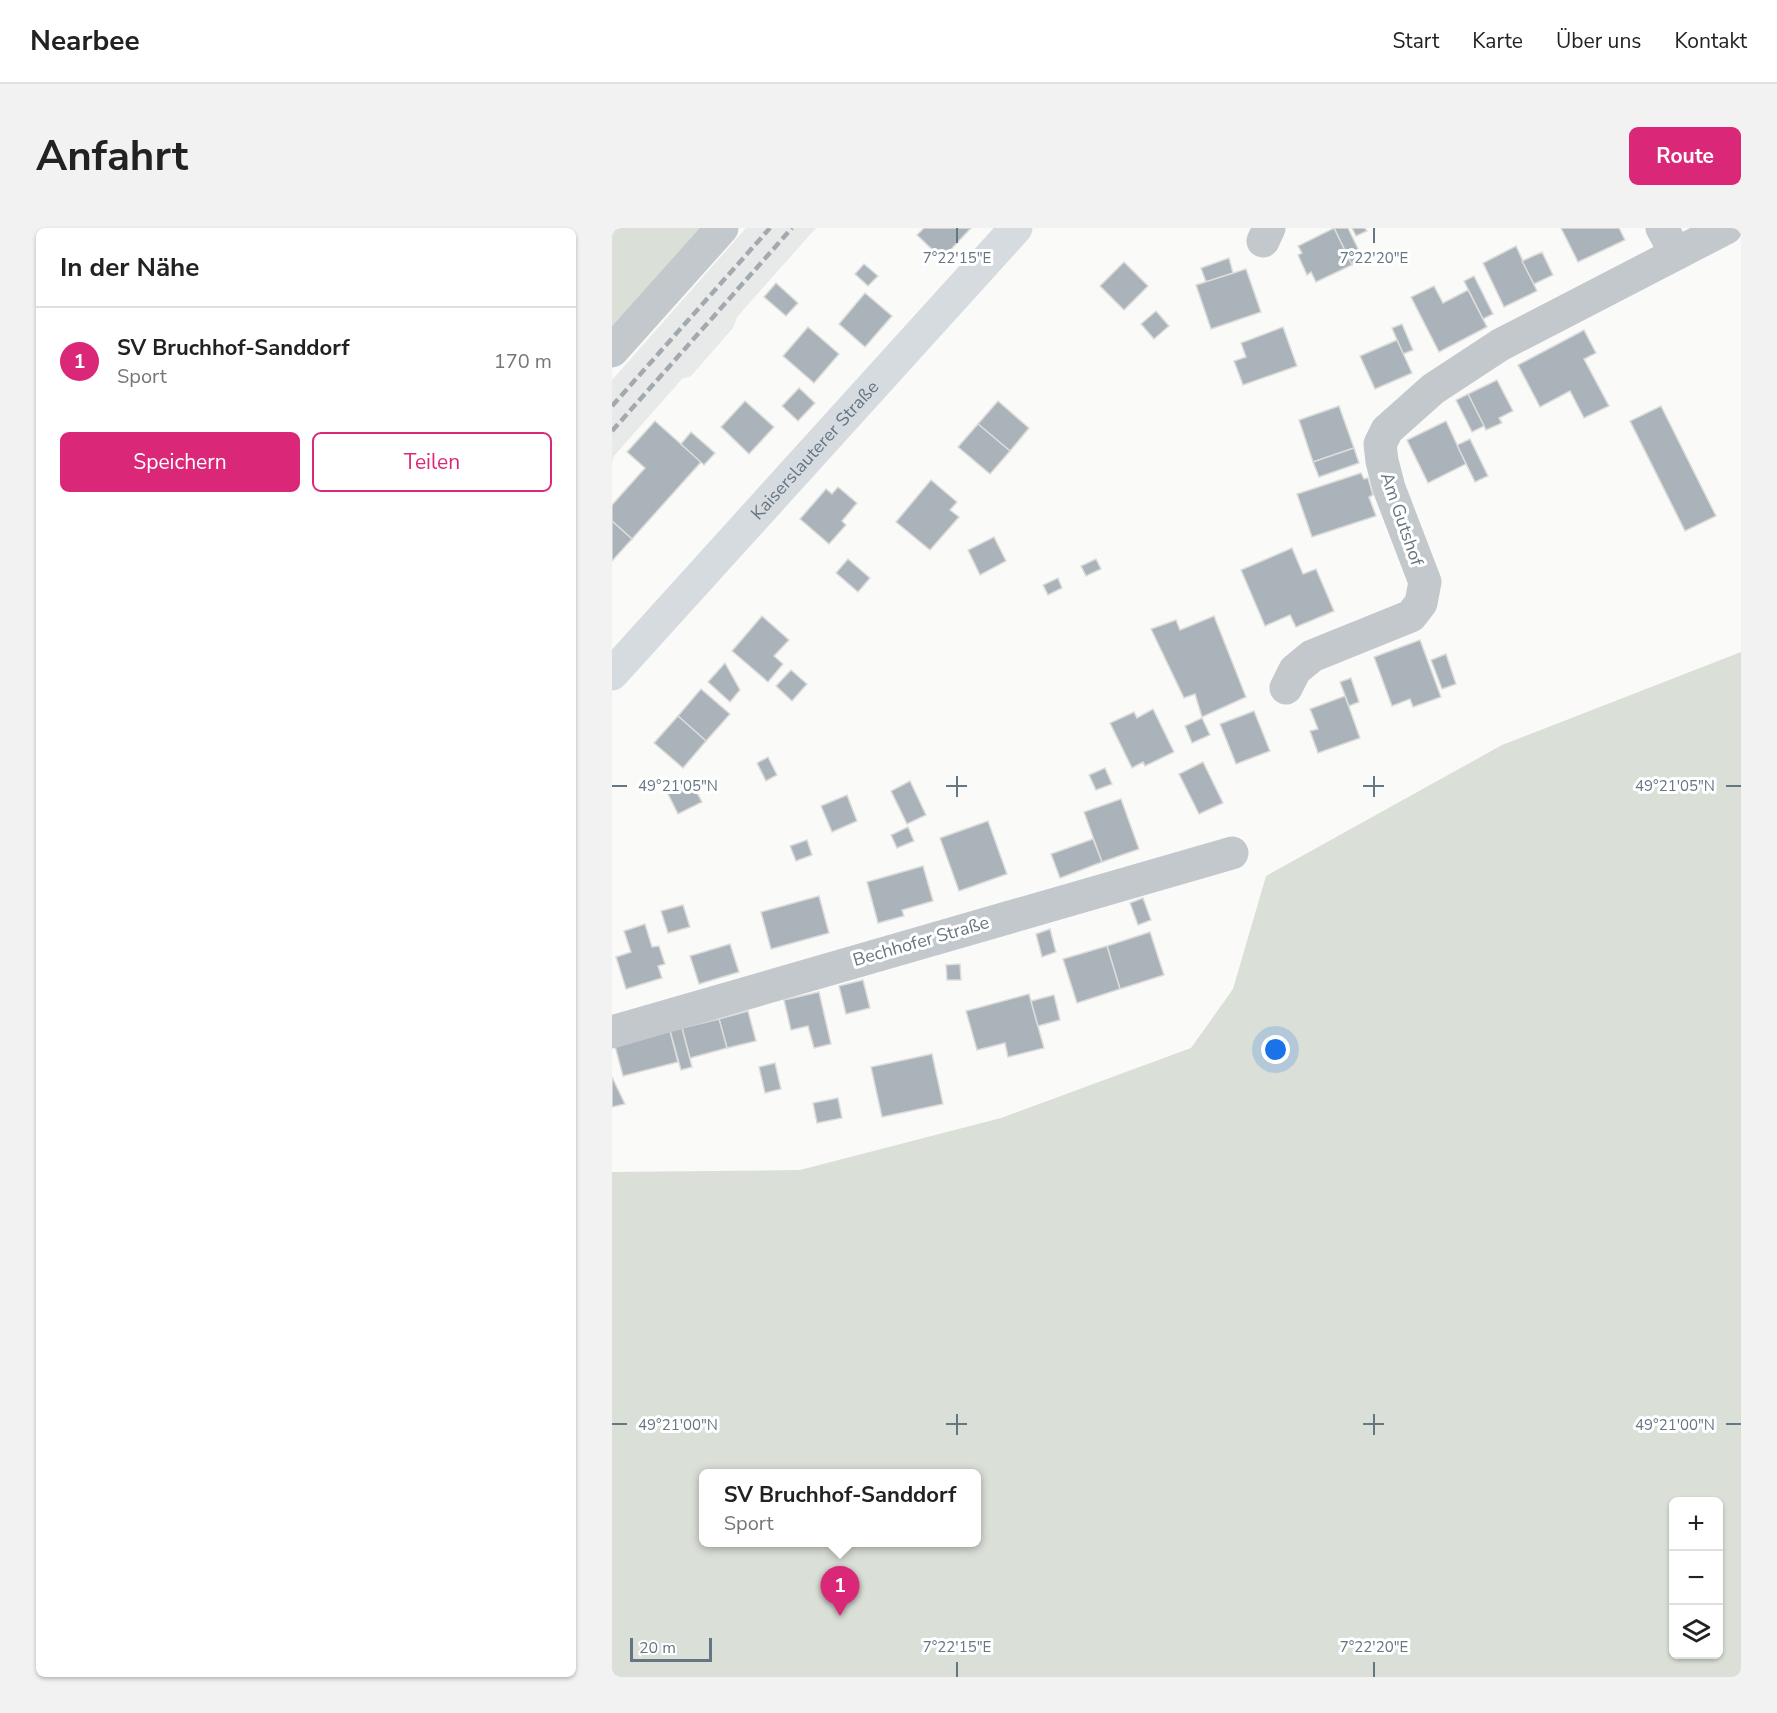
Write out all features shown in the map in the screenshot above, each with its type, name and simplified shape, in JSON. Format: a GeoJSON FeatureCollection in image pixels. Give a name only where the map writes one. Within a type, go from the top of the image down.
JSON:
{"type":"FeatureCollection","features":[{"type":"Feature","properties":{"kind":"main road","name":"Kaiserslauterer Straße"},"geometry":{"type":"LineString","coordinates":[[612,674],[1016,228]]}},
{"type":"Feature","properties":{"kind":"street"},"geometry":{"type":"LineString","coordinates":[[612,351],[722,228]]}},
{"type":"Feature","properties":{"kind":"street","name":"Am Gutshof"},"geometry":{"type":"LineString","coordinates":[[1287,688],[1295,670],[1312,656],[1411,616],[1421,603],[1425,582],[1389,488],[1382,461],[1380,444],[1387,430],[1433,389],[1669,241],[1726,228]]}},
{"type":"Feature","properties":{"kind":"street","name":"Bechhofer Straße"},"geometry":{"type":"LineString","coordinates":[[612,1032],[1232,853]]}},
{"type":"Feature","properties":{"kind":"shaded area"},"geometry":{"type":"Polygon","coordinates":[[[612,228],[706,228],[612,333],[612,228]]]}},
{"type":"Feature","properties":{"kind":"shaded area"},"geometry":{"type":"Polygon","coordinates":[[[746,228],[816,228],[737,317],[733,328],[691,376],[682,379],[614,456],[612,463],[612,380],[746,228]]]}},
{"type":"Feature","properties":{"kind":"shaded area"},"geometry":{"type":"Polygon","coordinates":[[[1741,652],[1741,1677],[612,1677],[612,1172],[800,1170],[1001,1118],[1191,1048],[1233,989],[1266,876],[1502,745],[1741,652]]]}},
{"type":"Feature","properties":{"kind":"building"},"geometry":{"type":"Polygon","coordinates":[[[924,228],[971,228],[942,259],[917,235],[924,228]]]}},
{"type":"Feature","properties":{"kind":"building"},"geometry":{"type":"Polygon","coordinates":[[[1334,228],[1348,228],[1363,259],[1352,265],[1334,228]]]}},
{"type":"Feature","properties":{"kind":"building"},"geometry":{"type":"Polygon","coordinates":[[[1334,228],[1352,265],[1316,282],[1311,272],[1307,275],[1298,255],[1302,253],[1298,246],[1334,228]]]}},
{"type":"Feature","properties":{"kind":"building"},"geometry":{"type":"Polygon","coordinates":[[[1352,228],[1365,228],[1367,231],[1356,236],[1352,228]]]}},
{"type":"Feature","properties":{"kind":"building"},"geometry":{"type":"Polygon","coordinates":[[[1561,228],[1619,228],[1625,240],[1578,262],[1561,228]]]}},
{"type":"Feature","properties":{"kind":"building"},"geometry":{"type":"Polygon","coordinates":[[[1516,246],[1537,291],[1504,307],[1483,263],[1516,246]]]}},
{"type":"Feature","properties":{"kind":"building"},"geometry":{"type":"Polygon","coordinates":[[[1542,252],[1553,275],[1534,284],[1522,261],[1542,252]]]}},
{"type":"Feature","properties":{"kind":"building"},"geometry":{"type":"Polygon","coordinates":[[[1229,258],[1233,273],[1206,282],[1201,268],[1229,258]]]}},
{"type":"Feature","properties":{"kind":"building"},"geometry":{"type":"Polygon","coordinates":[[[1124,262],[1148,286],[1124,310],[1100,286],[1124,262]]]}},
{"type":"Feature","properties":{"kind":"building"},"geometry":{"type":"Polygon","coordinates":[[[864,264],[878,276],[868,286],[855,274],[864,264]]]}},
{"type":"Feature","properties":{"kind":"building"},"geometry":{"type":"Polygon","coordinates":[[[1246,269],[1261,312],[1211,329],[1196,285],[1246,269]]]}},
{"type":"Feature","properties":{"kind":"building"},"geometry":{"type":"Polygon","coordinates":[[[1474,276],[1493,314],[1483,319],[1464,281],[1474,276]]]}},
{"type":"Feature","properties":{"kind":"building"},"geometry":{"type":"Polygon","coordinates":[[[776,283],[798,303],[786,316],[764,297],[776,283]]]}},
{"type":"Feature","properties":{"kind":"building"},"geometry":{"type":"Polygon","coordinates":[[[1434,286],[1443,303],[1468,290],[1487,327],[1439,352],[1411,297],[1434,286]]]}},
{"type":"Feature","properties":{"kind":"building"},"geometry":{"type":"Polygon","coordinates":[[[865,293],[892,316],[865,347],[839,324],[865,293]]]}},
{"type":"Feature","properties":{"kind":"building"},"geometry":{"type":"Polygon","coordinates":[[[1156,311],[1169,326],[1154,339],[1141,324],[1156,311]]]}},
{"type":"Feature","properties":{"kind":"building"},"geometry":{"type":"Polygon","coordinates":[[[1402,324],[1413,350],[1403,354],[1392,328],[1402,324]]]}},
{"type":"Feature","properties":{"kind":"building"},"geometry":{"type":"Polygon","coordinates":[[[808,327],[839,354],[814,383],[783,356],[808,327]]]}},
{"type":"Feature","properties":{"kind":"building"},"geometry":{"type":"Polygon","coordinates":[[[1283,327],[1297,366],[1243,385],[1234,361],[1246,357],[1241,343],[1283,327]]]}},
{"type":"Feature","properties":{"kind":"building"},"geometry":{"type":"Polygon","coordinates":[[[1584,330],[1596,353],[1584,359],[1609,406],[1584,418],[1570,391],[1540,407],[1518,365],[1584,330]]]}},
{"type":"Feature","properties":{"kind":"building"},"geometry":{"type":"Polygon","coordinates":[[[1397,340],[1412,373],[1375,389],[1360,356],[1397,340]]]}},
{"type":"Feature","properties":{"kind":"building"},"geometry":{"type":"Polygon","coordinates":[[[1497,380],[1513,411],[1499,418],[1502,423],[1486,430],[1468,394],[1497,380]]]}},
{"type":"Feature","properties":{"kind":"building"},"geometry":{"type":"Polygon","coordinates":[[[799,388],[815,403],[798,421],[782,406],[799,388]]]}},
{"type":"Feature","properties":{"kind":"building"},"geometry":{"type":"Polygon","coordinates":[[[1468,394],[1484,426],[1472,432],[1456,400],[1468,394]]]}},
{"type":"Feature","properties":{"kind":"building"},"geometry":{"type":"Polygon","coordinates":[[[745,401],[774,427],[749,454],[721,427],[745,401]]]}},
{"type":"Feature","properties":{"kind":"building"},"geometry":{"type":"Polygon","coordinates":[[[998,401],[1029,428],[1010,451],[978,424],[998,401]]]}},
{"type":"Feature","properties":{"kind":"building"},"geometry":{"type":"Polygon","coordinates":[[[1339,406],[1354,448],[1313,462],[1299,420],[1339,406]]]}},
{"type":"Feature","properties":{"kind":"building"},"geometry":{"type":"Polygon","coordinates":[[[1661,406],[1716,516],[1685,531],[1630,421],[1661,406]]]}},
{"type":"Feature","properties":{"kind":"building"},"geometry":{"type":"Polygon","coordinates":[[[655,421],[701,462],[632,539],[612,521],[612,505],[645,468],[627,452],[655,421]]]}},
{"type":"Feature","properties":{"kind":"building"},"geometry":{"type":"Polygon","coordinates":[[[1446,421],[1466,464],[1428,483],[1407,440],[1446,421]]]}},
{"type":"Feature","properties":{"kind":"building"},"geometry":{"type":"Polygon","coordinates":[[[978,424],[1010,451],[990,474],[958,447],[978,424]]]}},
{"type":"Feature","properties":{"kind":"building"},"geometry":{"type":"Polygon","coordinates":[[[691,432],[715,453],[704,465],[681,444],[691,432]]]}},
{"type":"Feature","properties":{"kind":"building"},"geometry":{"type":"Polygon","coordinates":[[[1470,439],[1488,476],[1475,482],[1457,445],[1470,439]]]}},
{"type":"Feature","properties":{"kind":"building"},"geometry":{"type":"Polygon","coordinates":[[[1354,448],[1359,463],[1319,477],[1313,462],[1354,448]]]}},
{"type":"Feature","properties":{"kind":"building"},"geometry":{"type":"Polygon","coordinates":[[[1361,473],[1364,479],[1368,478],[1373,495],[1369,497],[1376,516],[1312,537],[1297,494],[1361,473]]]}},
{"type":"Feature","properties":{"kind":"building"},"geometry":{"type":"Polygon","coordinates":[[[931,480],[957,502],[950,510],[959,517],[930,550],[896,522],[931,480]]]}},
{"type":"Feature","properties":{"kind":"building"},"geometry":{"type":"Polygon","coordinates":[[[838,487],[857,503],[842,521],[846,525],[829,544],[800,519],[826,489],[832,494],[838,487]]]}},
{"type":"Feature","properties":{"kind":"building"},"geometry":{"type":"Polygon","coordinates":[[[612,521],[632,539],[612,561],[612,521]]]}},
{"type":"Feature","properties":{"kind":"building"},"geometry":{"type":"Polygon","coordinates":[[[994,537],[1006,561],[980,575],[968,550],[994,537]]]}},
{"type":"Feature","properties":{"kind":"building"},"geometry":{"type":"Polygon","coordinates":[[[1292,548],[1303,574],[1316,569],[1334,611],[1296,627],[1290,615],[1265,626],[1241,570],[1292,548]]]}},
{"type":"Feature","properties":{"kind":"building"},"geometry":{"type":"Polygon","coordinates":[[[848,559],[870,578],[858,592],[836,573],[848,559]]]}},
{"type":"Feature","properties":{"kind":"building"},"geometry":{"type":"Polygon","coordinates":[[[1096,559],[1101,569],[1086,576],[1081,566],[1096,559]]]}},
{"type":"Feature","properties":{"kind":"building"},"geometry":{"type":"Polygon","coordinates":[[[1058,578],[1062,588],[1048,595],[1043,585],[1058,578]]]}},
{"type":"Feature","properties":{"kind":"building"},"geometry":{"type":"Polygon","coordinates":[[[762,616],[789,640],[774,656],[783,664],[768,682],[732,651],[762,616]]]}},
{"type":"Feature","properties":{"kind":"building"},"geometry":{"type":"Polygon","coordinates":[[[1214,616],[1246,697],[1202,717],[1195,694],[1184,698],[1151,629],[1176,620],[1180,630],[1214,616]]]}},
{"type":"Feature","properties":{"kind":"building"},"geometry":{"type":"Polygon","coordinates":[[[1420,640],[1441,697],[1413,707],[1410,699],[1392,706],[1374,657],[1420,640]]]}},
{"type":"Feature","properties":{"kind":"building"},"geometry":{"type":"Polygon","coordinates":[[[1446,654],[1456,684],[1442,689],[1431,660],[1446,654]]]}},
{"type":"Feature","properties":{"kind":"building"},"geometry":{"type":"Polygon","coordinates":[[[725,663],[740,690],[730,702],[708,682],[725,663]]]}},
{"type":"Feature","properties":{"kind":"building"},"geometry":{"type":"Polygon","coordinates":[[[791,670],[807,684],[792,701],[776,686],[791,670]]]}},
{"type":"Feature","properties":{"kind":"building"},"geometry":{"type":"Polygon","coordinates":[[[1351,678],[1359,702],[1349,706],[1340,682],[1351,678]]]}},
{"type":"Feature","properties":{"kind":"building"},"geometry":{"type":"Polygon","coordinates":[[[701,689],[730,714],[706,741],[678,716],[701,689]]]}},
{"type":"Feature","properties":{"kind":"building"},"geometry":{"type":"Polygon","coordinates":[[[1345,696],[1360,738],[1318,753],[1310,731],[1318,729],[1310,709],[1345,696]]]}},
{"type":"Feature","properties":{"kind":"building"},"geometry":{"type":"Polygon","coordinates":[[[1153,709],[1174,752],[1145,766],[1143,762],[1132,768],[1110,723],[1134,712],[1137,718],[1153,709]]]}},
{"type":"Feature","properties":{"kind":"building"},"geometry":{"type":"Polygon","coordinates":[[[1254,711],[1270,751],[1236,764],[1220,724],[1254,711]]]}},
{"type":"Feature","properties":{"kind":"building"},"geometry":{"type":"Polygon","coordinates":[[[678,716],[706,741],[683,768],[654,743],[678,716]]]}},
{"type":"Feature","properties":{"kind":"building"},"geometry":{"type":"Polygon","coordinates":[[[1202,718],[1210,735],[1192,743],[1185,726],[1202,718]]]}},
{"type":"Feature","properties":{"kind":"building"},"geometry":{"type":"Polygon","coordinates":[[[768,757],[777,775],[766,781],[757,763],[768,757]]]}},
{"type":"Feature","properties":{"kind":"building"},"geometry":{"type":"Polygon","coordinates":[[[1203,762],[1223,803],[1199,814],[1179,774],[1203,762]]]}},
{"type":"Feature","properties":{"kind":"building"},"geometry":{"type":"Polygon","coordinates":[[[1105,768],[1112,784],[1096,790],[1089,775],[1105,768]]]}},
{"type":"Feature","properties":{"kind":"building"},"geometry":{"type":"Polygon","coordinates":[[[689,778],[702,802],[678,814],[666,790],[689,778]]]}},
{"type":"Feature","properties":{"kind":"building"},"geometry":{"type":"Polygon","coordinates":[[[910,781],[926,815],[907,824],[891,791],[910,781]]]}},
{"type":"Feature","properties":{"kind":"building"},"geometry":{"type":"Polygon","coordinates":[[[847,795],[857,821],[832,832],[821,806],[847,795]]]}},
{"type":"Feature","properties":{"kind":"building"},"geometry":{"type":"Polygon","coordinates":[[[1121,799],[1139,849],[1102,862],[1084,812],[1121,799]]]}},
{"type":"Feature","properties":{"kind":"building"},"geometry":{"type":"Polygon","coordinates":[[[988,821],[1007,874],[959,891],[940,838],[988,821]]]}},
{"type":"Feature","properties":{"kind":"building"},"geometry":{"type":"Polygon","coordinates":[[[908,827],[914,841],[897,848],[891,835],[908,827]]]}},
{"type":"Feature","properties":{"kind":"building"},"geometry":{"type":"Polygon","coordinates":[[[1093,839],[1102,862],[1060,878],[1051,854],[1093,839]]]}},
{"type":"Feature","properties":{"kind":"building"},"geometry":{"type":"Polygon","coordinates":[[[807,840],[812,855],[796,861],[790,846],[807,840]]]}},
{"type":"Feature","properties":{"kind":"building"},"geometry":{"type":"Polygon","coordinates":[[[923,866],[933,901],[902,910],[904,916],[878,923],[867,882],[923,866]]]}},
{"type":"Feature","properties":{"kind":"building"},"geometry":{"type":"Polygon","coordinates":[[[819,896],[829,933],[771,949],[761,912],[819,896]]]}},
{"type":"Feature","properties":{"kind":"building"},"geometry":{"type":"Polygon","coordinates":[[[1143,898],[1151,920],[1138,925],[1130,903],[1143,898]]]}},
{"type":"Feature","properties":{"kind":"building"},"geometry":{"type":"Polygon","coordinates":[[[683,905],[690,927],[668,933],[661,911],[683,905]]]}},
{"type":"Feature","properties":{"kind":"building"},"geometry":{"type":"Polygon","coordinates":[[[645,924],[652,947],[659,946],[665,964],[658,966],[662,978],[626,989],[616,957],[631,952],[624,931],[645,924]]]}},
{"type":"Feature","properties":{"kind":"building"},"geometry":{"type":"Polygon","coordinates":[[[1050,929],[1056,952],[1042,957],[1036,934],[1050,929]]]}},
{"type":"Feature","properties":{"kind":"building"},"geometry":{"type":"Polygon","coordinates":[[[1150,932],[1164,975],[1120,989],[1107,946],[1150,932]]]}},
{"type":"Feature","properties":{"kind":"building"},"geometry":{"type":"Polygon","coordinates":[[[730,944],[739,972],[699,984],[690,956],[730,944]]]}},
{"type":"Feature","properties":{"kind":"building"},"geometry":{"type":"Polygon","coordinates":[[[1107,946],[1120,989],[1077,1003],[1063,959],[1107,946]]]}},
{"type":"Feature","properties":{"kind":"building"},"geometry":{"type":"Polygon","coordinates":[[[960,964],[961,980],[947,980],[946,965],[960,964]]]}},
{"type":"Feature","properties":{"kind":"building"},"geometry":{"type":"Polygon","coordinates":[[[863,980],[870,1008],[846,1014],[839,986],[863,980]]]}},
{"type":"Feature","properties":{"kind":"building"},"geometry":{"type":"Polygon","coordinates":[[[819,992],[831,1044],[814,1048],[808,1026],[791,1030],[784,1000],[819,992]]]}},
{"type":"Feature","properties":{"kind":"building"},"geometry":{"type":"Polygon","coordinates":[[[1029,994],[1044,1048],[1008,1057],[1005,1043],[977,1050],[966,1011],[1029,994]]]}},
{"type":"Feature","properties":{"kind":"building"},"geometry":{"type":"Polygon","coordinates":[[[1054,995],[1060,1020],[1038,1026],[1031,1001],[1054,995]]]}},
{"type":"Feature","properties":{"kind":"building"},"geometry":{"type":"Polygon","coordinates":[[[748,1011],[756,1041],[727,1048],[719,1019],[748,1011]]]}},
{"type":"Feature","properties":{"kind":"building"},"geometry":{"type":"Polygon","coordinates":[[[719,1019],[727,1048],[690,1058],[682,1028],[719,1019]]]}},
{"type":"Feature","properties":{"kind":"building"},"geometry":{"type":"Polygon","coordinates":[[[682,1028],[692,1067],[681,1070],[670,1031],[682,1028]]]}},
{"type":"Feature","properties":{"kind":"building"},"geometry":{"type":"Polygon","coordinates":[[[670,1031],[678,1062],[623,1076],[615,1046],[670,1031]]]}},
{"type":"Feature","properties":{"kind":"building"},"geometry":{"type":"Polygon","coordinates":[[[932,1054],[943,1104],[882,1117],[871,1067],[932,1054]]]}},
{"type":"Feature","properties":{"kind":"building"},"geometry":{"type":"Polygon","coordinates":[[[775,1063],[781,1089],[765,1093],[759,1067],[775,1063]]]}},
{"type":"Feature","properties":{"kind":"building"},"geometry":{"type":"Polygon","coordinates":[[[612,1077],[625,1104],[612,1107],[612,1077]]]}},
{"type":"Feature","properties":{"kind":"building"},"geometry":{"type":"Polygon","coordinates":[[[838,1098],[842,1118],[817,1123],[813,1103],[838,1098]]]}},
{"type":"Feature","properties":{"kind":"railway"},"geometry":{"type":"LineString","coordinates":[[612,406],[770,228]]}},
{"type":"Feature","properties":{"kind":"railway"},"geometry":{"type":"LineString","coordinates":[[612,431],[792,228]]}},
{"type":"Feature","properties":{"kind":"place","name":"SV Bruchhof-Sanddorf"},"geometry":{"type":"Point","coordinates":[840,1616]}}]}
